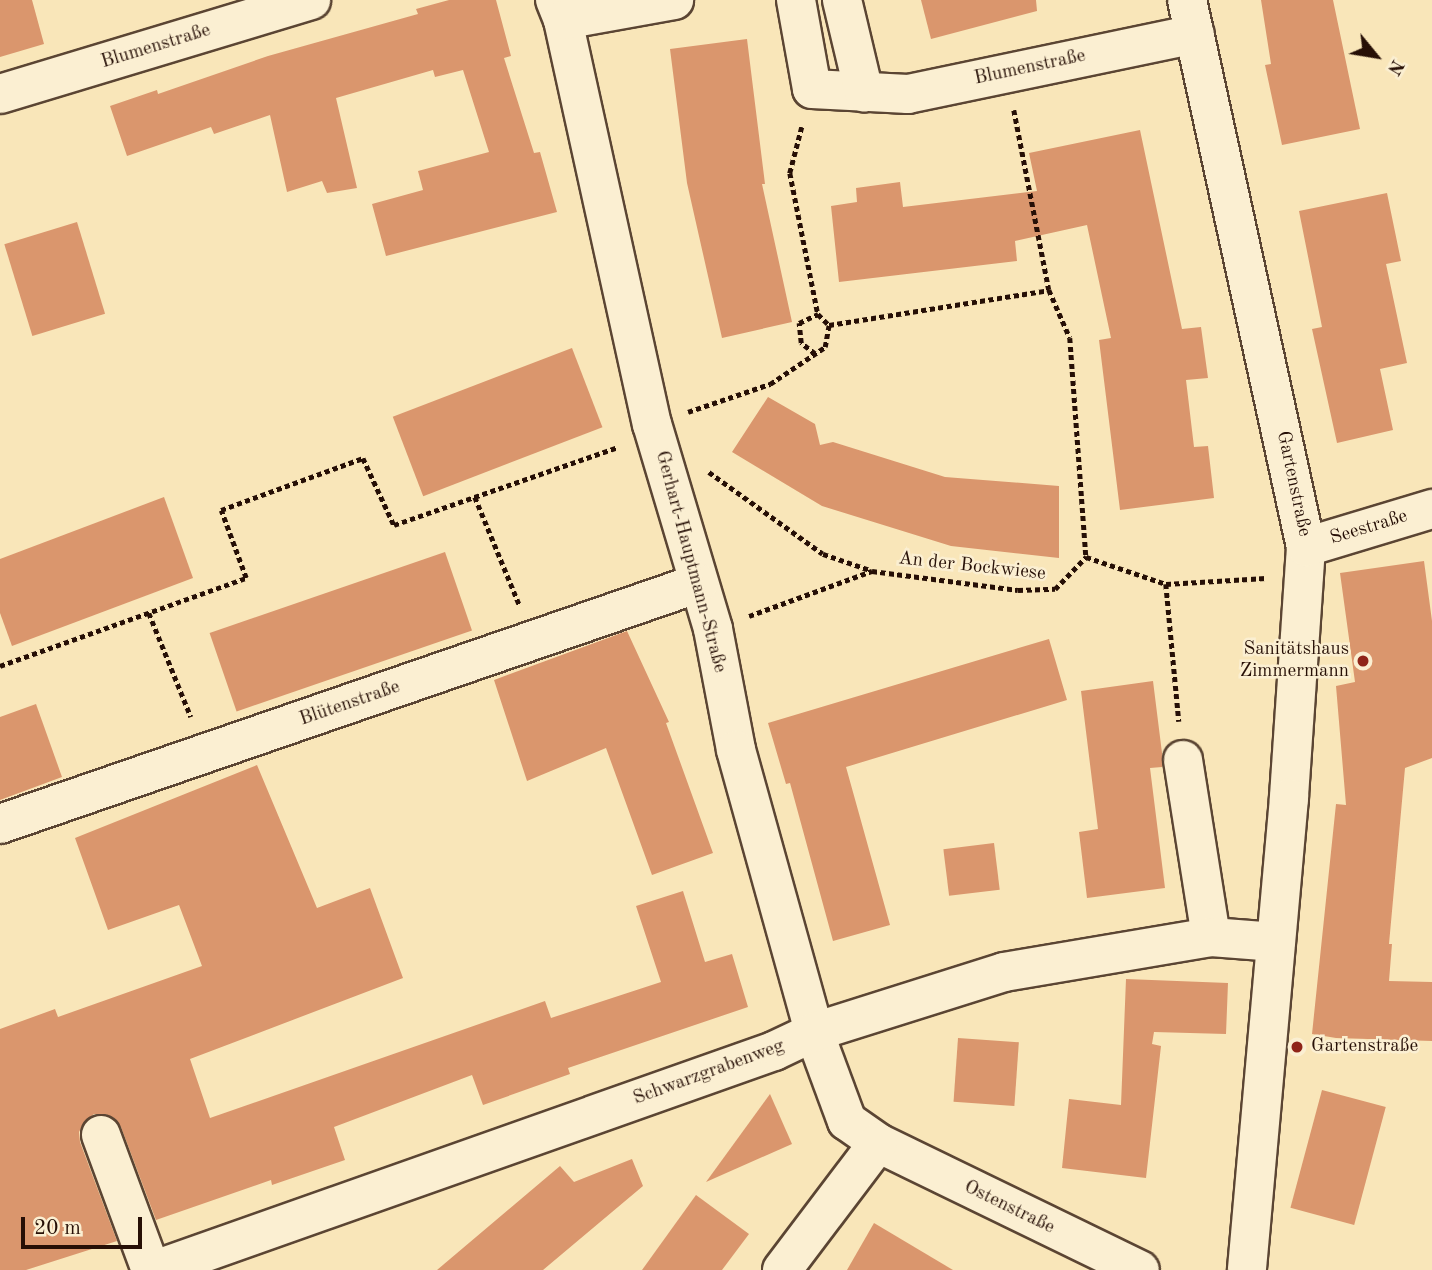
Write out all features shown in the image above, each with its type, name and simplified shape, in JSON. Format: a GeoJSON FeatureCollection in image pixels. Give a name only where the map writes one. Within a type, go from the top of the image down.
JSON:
{"type":"FeatureCollection","features":[{"type":"Feature","properties":{"kind":"street","name":"Blumenstraße"},"geometry":{"type":"LineString","coordinates":[[0,94],[311,0]]}},
{"type":"Feature","properties":{"kind":"street"},"geometry":{"type":"LineString","coordinates":[[559,10],[674,0]]}},
{"type":"Feature","properties":{"kind":"street"},"geometry":{"type":"LineString","coordinates":[[796,0],[812,89]]}},
{"type":"Feature","properties":{"kind":"street"},"geometry":{"type":"LineString","coordinates":[[842,0],[864,92]]}},
{"type":"Feature","properties":{"kind":"street","name":"Gerhart-Hauptmann-Straße"},"geometry":{"type":"LineString","coordinates":[[559,10],[654,429],[713,629],[736,750],[814,1032],[847,1121],[878,1143]]}},
{"type":"Feature","properties":{"kind":"street","name":"Blumenstraße"},"geometry":{"type":"LineString","coordinates":[[812,89],[908,94],[1006,72],[1191,17]]}},
{"type":"Feature","properties":{"kind":"street","name":"Gartenstraße"},"geometry":{"type":"LineString","coordinates":[[1191,17],[1306,561],[1247,1270]]}},
{"type":"Feature","properties":{"kind":"street","name":"Seestraße"},"geometry":{"type":"LineString","coordinates":[[1306,561],[1432,509]]}},
{"type":"Feature","properties":{"kind":"street","name":"Blütenstraße"},"geometry":{"type":"LineString","coordinates":[[0,824],[699,583]]}},
{"type":"Feature","properties":{"kind":"street"},"geometry":{"type":"LineString","coordinates":[[1183,760],[1192,799],[1211,937]]}},
{"type":"Feature","properties":{"kind":"street","name":"Schwarzgrabenweg"},"geometry":{"type":"LineString","coordinates":[[153,1270],[215,1261],[774,1051],[814,1032],[1004,972],[1211,937],[1276,942]]}},
{"type":"Feature","properties":{"kind":"street"},"geometry":{"type":"LineString","coordinates":[[101,1135],[153,1270]]}},
{"type":"Feature","properties":{"kind":"street"},"geometry":{"type":"LineString","coordinates":[[782,1270],[878,1143]]}},
{"type":"Feature","properties":{"kind":"street","name":"Ostenstraße"},"geometry":{"type":"LineString","coordinates":[[878,1143],[1140,1270]]}},
{"type":"Feature","properties":{"kind":"path"},"geometry":{"type":"LineString","coordinates":[[1006,72],[1049,290],[1070,338],[1086,557],[1166,584],[1306,561]]}},
{"type":"Feature","properties":{"kind":"path"},"geometry":{"type":"LineString","coordinates":[[812,89],[790,173],[818,314],[830,325]]}},
{"type":"Feature","properties":{"kind":"path"},"geometry":{"type":"LineString","coordinates":[[830,325],[1049,290]]}},
{"type":"Feature","properties":{"kind":"path"},"geometry":{"type":"LineString","coordinates":[[815,354],[801,343],[799,323],[818,314]]}},
{"type":"Feature","properties":{"kind":"path"},"geometry":{"type":"LineString","coordinates":[[0,666],[246,578],[221,510],[363,458],[394,525],[770,384],[825,347],[830,325]]}},
{"type":"Feature","properties":{"kind":"path"},"geometry":{"type":"LineString","coordinates":[[702,465],[823,554],[872,570]]}},
{"type":"Feature","properties":{"kind":"path"},"geometry":{"type":"LineString","coordinates":[[475,496],[534,640]]}},
{"type":"Feature","properties":{"kind":"path","name":"An der Bockwiese"},"geometry":{"type":"LineString","coordinates":[[713,629],[872,570],[1018,590],[1055,589],[1086,557]]}},
{"type":"Feature","properties":{"kind":"path"},"geometry":{"type":"LineString","coordinates":[[1166,584],[1183,760]]}},
{"type":"Feature","properties":{"kind":"path"},"geometry":{"type":"LineString","coordinates":[[149,613],[205,753]]}},
{"type":"Feature","properties":{"kind":"building"},"geometry":{"type":"Polygon","coordinates":[[[0,0],[32,0],[44,44],[0,57],[0,0]]]}},
{"type":"Feature","properties":{"kind":"building"},"geometry":{"type":"Polygon","coordinates":[[[449,0],[496,0],[511,56],[504,58],[534,153],[540,152],[557,212],[386,256],[372,204],[423,190],[418,171],[489,152],[463,70],[435,77],[433,70],[336,98],[357,188],[327,193],[322,181],[287,192],[270,115],[214,134],[211,127],[127,156],[110,106],[157,90],[158,94],[268,56],[418,14],[416,9],[449,0]]]}},
{"type":"Feature","properties":{"kind":"building"},"geometry":{"type":"Polygon","coordinates":[[[921,0],[1036,0],[1037,11],[931,39],[921,0]]]}},
{"type":"Feature","properties":{"kind":"building"},"geometry":{"type":"Polygon","coordinates":[[[1261,0],[1333,0],[1360,129],[1282,145],[1265,65],[1271,64],[1261,0]]]}},
{"type":"Feature","properties":{"kind":"building"},"geometry":{"type":"Polygon","coordinates":[[[747,39],[765,184],[762,184],[792,322],[722,338],[687,183],[670,49],[747,39]]]}},
{"type":"Feature","properties":{"kind":"building"},"geometry":{"type":"Polygon","coordinates":[[[1140,130],[1182,329],[1201,327],[1208,378],[1186,380],[1194,447],[1208,446],[1214,498],[1120,510],[1099,340],[1111,338],[1087,225],[1015,241],[1017,261],[839,282],[831,206],[857,202],[856,188],[900,182],[903,207],[1037,191],[1029,153],[1140,130]]]}},
{"type":"Feature","properties":{"kind":"building"},"geometry":{"type":"Polygon","coordinates":[[[1387,193],[1401,261],[1386,264],[1407,363],[1380,369],[1393,430],[1337,443],[1312,329],[1322,327],[1299,211],[1387,193]]]}},
{"type":"Feature","properties":{"kind":"building"},"geometry":{"type":"Polygon","coordinates":[[[77,222],[105,314],[32,336],[4,244],[77,222]]]}},
{"type":"Feature","properties":{"kind":"building"},"geometry":{"type":"Polygon","coordinates":[[[572,348],[602,427],[423,496],[393,417],[572,348]]]}},
{"type":"Feature","properties":{"kind":"building"},"geometry":{"type":"Polygon","coordinates":[[[768,397],[815,424],[820,445],[833,442],[945,477],[1059,486],[1059,558],[951,546],[822,506],[732,452],[768,397]]]}},
{"type":"Feature","properties":{"kind":"building"},"geometry":{"type":"Polygon","coordinates":[[[164,497],[193,578],[12,646],[0,613],[0,559],[164,497]]]}},
{"type":"Feature","properties":{"kind":"building"},"geometry":{"type":"Polygon","coordinates":[[[445,552],[472,630],[237,712],[210,633],[445,552]]]}},
{"type":"Feature","properties":{"kind":"building"},"geometry":{"type":"Polygon","coordinates":[[[1424,561],[1432,621],[1432,758],[1405,768],[1389,944],[1392,944],[1389,981],[1432,982],[1432,1041],[1336,1038],[1312,1034],[1336,804],[1346,805],[1336,686],[1355,682],[1340,573],[1424,561]]]}},
{"type":"Feature","properties":{"kind":"building"},"geometry":{"type":"Polygon","coordinates":[[[627,631],[669,722],[666,723],[713,853],[652,875],[606,748],[527,781],[494,680],[627,631]]]}},
{"type":"Feature","properties":{"kind":"building"},"geometry":{"type":"Polygon","coordinates":[[[1049,639],[1067,700],[846,767],[890,925],[833,941],[790,783],[786,784],[768,723],[1049,639]]]}},
{"type":"Feature","properties":{"kind":"building"},"geometry":{"type":"Polygon","coordinates":[[[1153,681],[1162,767],[1150,768],[1165,888],[1087,898],[1079,832],[1098,829],[1081,691],[1153,681]]]}},
{"type":"Feature","properties":{"kind":"building"},"geometry":{"type":"Polygon","coordinates":[[[36,704],[62,777],[0,800],[0,717],[36,704]]]}},
{"type":"Feature","properties":{"kind":"building"},"geometry":{"type":"Polygon","coordinates":[[[257,765],[317,908],[370,888],[403,978],[190,1059],[210,1118],[545,1001],[551,1018],[661,982],[636,906],[683,891],[705,962],[732,954],[748,1007],[568,1068],[570,1074],[483,1105],[472,1075],[334,1127],[345,1160],[272,1185],[271,1180],[156,1220],[121,1127],[114,1118],[105,1114],[94,1114],[84,1122],[79,1132],[80,1142],[117,1241],[26,1270],[0,1270],[0,1029],[55,1009],[58,1017],[202,966],[179,905],[108,930],[75,838],[257,765]]]}},
{"type":"Feature","properties":{"kind":"building"},"geometry":{"type":"Polygon","coordinates":[[[994,843],[1000,890],[949,896],[943,849],[994,843]]]}},
{"type":"Feature","properties":{"kind":"building"},"geometry":{"type":"Polygon","coordinates":[[[1126,979],[1228,983],[1226,1034],[1154,1032],[1152,1044],[1161,1046],[1146,1178],[1062,1168],[1069,1099],[1121,1105],[1126,979]]]}},
{"type":"Feature","properties":{"kind":"building"},"geometry":{"type":"Polygon","coordinates":[[[958,1038],[1019,1042],[1014,1106],[954,1102],[958,1038]]]}},
{"type":"Feature","properties":{"kind":"building"},"geometry":{"type":"Polygon","coordinates":[[[1322,1090],[1386,1107],[1354,1225],[1290,1208],[1322,1090]]]}},
{"type":"Feature","properties":{"kind":"building"},"geometry":{"type":"Polygon","coordinates":[[[770,1094],[792,1144],[706,1182],[770,1094]]]}},
{"type":"Feature","properties":{"kind":"building"},"geometry":{"type":"Polygon","coordinates":[[[632,1159],[643,1186],[543,1270],[437,1270],[560,1166],[574,1182],[632,1159]]]}},
{"type":"Feature","properties":{"kind":"building"},"geometry":{"type":"Polygon","coordinates":[[[696,1195],[749,1234],[722,1270],[642,1270],[696,1195]]]}},
{"type":"Feature","properties":{"kind":"building"},"geometry":{"type":"Polygon","coordinates":[[[874,1223],[953,1270],[847,1270],[874,1223]]]}},
{"type":"Feature","properties":{"kind":"place","name":"Sanitätshaus Zimmermann"},"geometry":{"type":"Point","coordinates":[1363,661]}},
{"type":"Feature","properties":{"kind":"place","name":"Gartenstraße"},"geometry":{"type":"Point","coordinates":[1297,1047]}}]}
